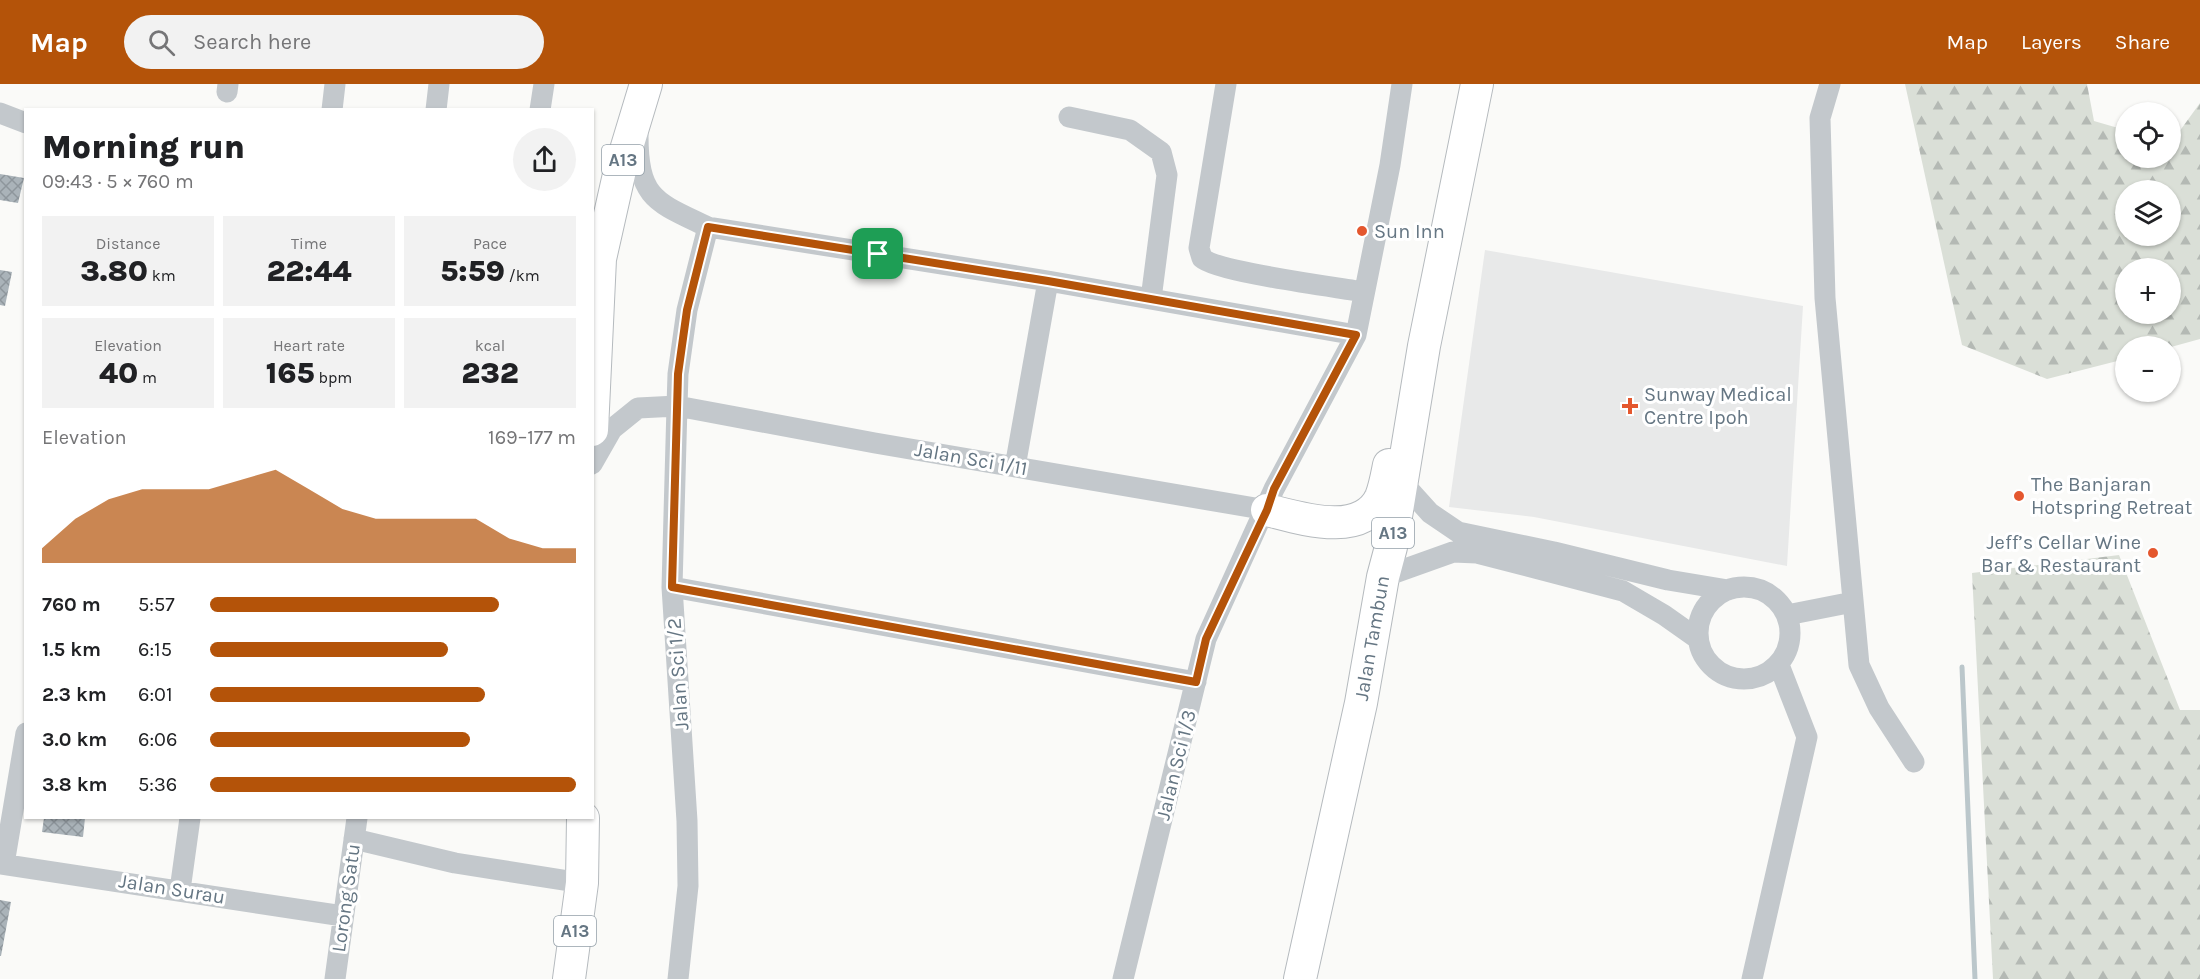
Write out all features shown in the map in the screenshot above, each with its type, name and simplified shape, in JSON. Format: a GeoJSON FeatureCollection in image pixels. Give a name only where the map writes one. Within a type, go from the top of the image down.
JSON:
{"type":"FeatureCollection","features":[{"type":"Feature","properties":{"kind":"main road","name":"Jalan Tambun"},"geometry":{"type":"LineString","coordinates":[[1300,979],[1361,703],[1383,577],[1391,547],[1425,346],[1477,84]]}},
{"type":"Feature","properties":{"kind":"main road","name":"A13"},"geometry":{"type":"LineString","coordinates":[[594,376],[603,222],[642,98]]}},
{"type":"Feature","properties":{"kind":"main road"},"geometry":{"type":"LineString","coordinates":[[1267,510],[1310,520],[1344,524],[1369,513],[1380,498],[1404,402],[1425,346]]}},
{"type":"Feature","properties":{"kind":"main road","name":"A13"},"geometry":{"type":"LineString","coordinates":[[569,979],[582,883],[583,819]]}},
{"type":"Feature","properties":{"kind":"street"},"geometry":{"type":"LineString","coordinates":[[332,108],[335,84]]}},
{"type":"Feature","properties":{"kind":"street"},"geometry":{"type":"LineString","coordinates":[[436,108],[439,84]]}},
{"type":"Feature","properties":{"kind":"street"},"geometry":{"type":"LineString","coordinates":[[540,108],[544,84]]}},
{"type":"Feature","properties":{"kind":"street"},"geometry":{"type":"LineString","coordinates":[[1226,84],[1199,248],[1202,258],[1209,263],[1237,269],[1364,292]]}},
{"type":"Feature","properties":{"kind":"street","name":"Jalan Sci 1/3"},"geometry":{"type":"LineString","coordinates":[[1123,979],[1206,639],[1267,510],[1274,489],[1356,335],[1390,165],[1402,84]]}},
{"type":"Feature","properties":{"kind":"street"},"geometry":{"type":"LineString","coordinates":[[1830,84],[1820,118],[1826,298],[1859,666],[1879,708],[1914,762]]}},
{"type":"Feature","properties":{"kind":"street"},"geometry":{"type":"LineString","coordinates":[[642,98],[638,166],[645,186],[664,206],[708,227],[1048,281],[1356,335]]}},
{"type":"Feature","properties":{"kind":"street"},"geometry":{"type":"LineString","coordinates":[[0,113],[24,122]]}},
{"type":"Feature","properties":{"kind":"street"},"geometry":{"type":"LineString","coordinates":[[1069,117],[1130,130],[1161,152],[1167,175],[1151,299]]}},
{"type":"Feature","properties":{"kind":"street","name":"Jalan Sci 1/2"},"geometry":{"type":"LineString","coordinates":[[678,979],[688,886],[687,821],[672,587],[676,406],[687,310],[708,227]]}},
{"type":"Feature","properties":{"kind":"street"},"geometry":{"type":"LineString","coordinates":[[1015,467],[1048,281]]}},
{"type":"Feature","properties":{"kind":"street","name":"Jalan Sci 1/11"},"geometry":{"type":"LineString","coordinates":[[594,460],[612,429],[638,408],[676,406],[1267,510]]}},
{"type":"Feature","properties":{"kind":"street"},"geometry":{"type":"LineString","coordinates":[[1402,482],[1430,513],[1458,532],[1554,552],[1668,580],[1728,590]]}},
{"type":"Feature","properties":{"kind":"street"},"geometry":{"type":"LineString","coordinates":[[1383,577],[1453,552],[1477,553],[1623,591],[1664,615],[1698,639]]}},
{"type":"Feature","properties":{"kind":"street"},"geometry":{"type":"LineString","coordinates":[[672,587],[1196,682]]}},
{"type":"Feature","properties":{"kind":"street"},"geometry":{"type":"LineString","coordinates":[[1742,587],[1762,591],[1780,603],[1787,615],[1791,628],[1786,654],[1779,665],[1767,674],[1753,679],[1737,679],[1723,675],[1711,666],[1702,653],[1698,639],[1699,624],[1704,609],[1714,598],[1728,590],[1742,587]]}},
{"type":"Feature","properties":{"kind":"street"},"geometry":{"type":"LineString","coordinates":[[1787,615],[1853,602]]}},
{"type":"Feature","properties":{"kind":"street"},"geometry":{"type":"LineString","coordinates":[[1752,979],[1806,737],[1779,665]]}},
{"type":"Feature","properties":{"kind":"street"},"geometry":{"type":"LineString","coordinates":[[2,864],[24,744]]}},
{"type":"Feature","properties":{"kind":"street"},"geometry":{"type":"LineString","coordinates":[[180,891],[190,819]]}},
{"type":"Feature","properties":{"kind":"street","name":"Lorong Satu"},"geometry":{"type":"LineString","coordinates":[[335,979],[357,819]]}},
{"type":"Feature","properties":{"kind":"street"},"geometry":{"type":"LineString","coordinates":[[354,839],[455,863],[582,883]]}},
{"type":"Feature","properties":{"kind":"street","name":"Jalan Surau"},"geometry":{"type":"LineString","coordinates":[[2,864],[343,916]]}},
{"type":"Feature","properties":{"kind":"shaded area","name":"Sunway Medical Centre Ipoh"},"geometry":{"type":"Polygon","coordinates":[[[1485,250],[1803,306],[1787,566],[1534,517],[1449,507],[1485,250]]]}},
{"type":"Feature","properties":{"kind":"green space"},"geometry":{"type":"Polygon","coordinates":[[[1905,84],[2087,84],[2094,121],[2115,127],[2115,168],[2181,168],[2181,129],[2200,103],[2200,339],[2181,344],[2181,336],[2115,336],[2115,362],[2047,379],[1962,345],[1905,84]]]}},
{"type":"Feature","properties":{"kind":"green space"},"geometry":{"type":"Polygon","coordinates":[[[2119,555],[2180,710],[2200,710],[2200,979],[1993,979],[1972,573],[2119,555]]]}},
{"type":"Feature","properties":{"kind":"building"},"geometry":{"type":"Polygon","coordinates":[[[0,174],[24,178],[18,203],[0,200],[0,174]]]}},
{"type":"Feature","properties":{"kind":"building"},"geometry":{"type":"Polygon","coordinates":[[[0,270],[12,272],[5,306],[0,305],[0,270]]]}},
{"type":"Feature","properties":{"kind":"building"},"geometry":{"type":"Polygon","coordinates":[[[44,819],[85,819],[83,837],[42,832],[44,819]]]}},
{"type":"Feature","properties":{"kind":"building"},"geometry":{"type":"Polygon","coordinates":[[[0,900],[11,902],[1,956],[0,956],[0,900]]]}},
{"type":"Feature","properties":{"kind":"waterway"},"geometry":{"type":"LineString","coordinates":[[1962,667],[1975,979]]}},
{"type":"Feature","properties":{"kind":"place","name":"Sun Inn"},"geometry":{"type":"Point","coordinates":[1362,231]}},
{"type":"Feature","properties":{"kind":"place","name":"Sunway Medical Centre Ipoh"},"geometry":{"type":"Point","coordinates":[1630,406]}},
{"type":"Feature","properties":{"kind":"place","name":"The Banjaran Hotspring Retreat"},"geometry":{"type":"Point","coordinates":[2019,496]}},
{"type":"Feature","properties":{"kind":"place","name":"Jeff’s Cellar Wine Bar & Restaurant"},"geometry":{"type":"Point","coordinates":[2153,553]}},
{"type":"Feature","properties":{"kind":"route"},"geometry":{"type":"LineString","coordinates":[[708,227],[878,254],[1356,335],[1274,489],[1267,510],[1206,639],[1196,682],[672,587],[678,374],[687,310],[708,227]]}}]}
